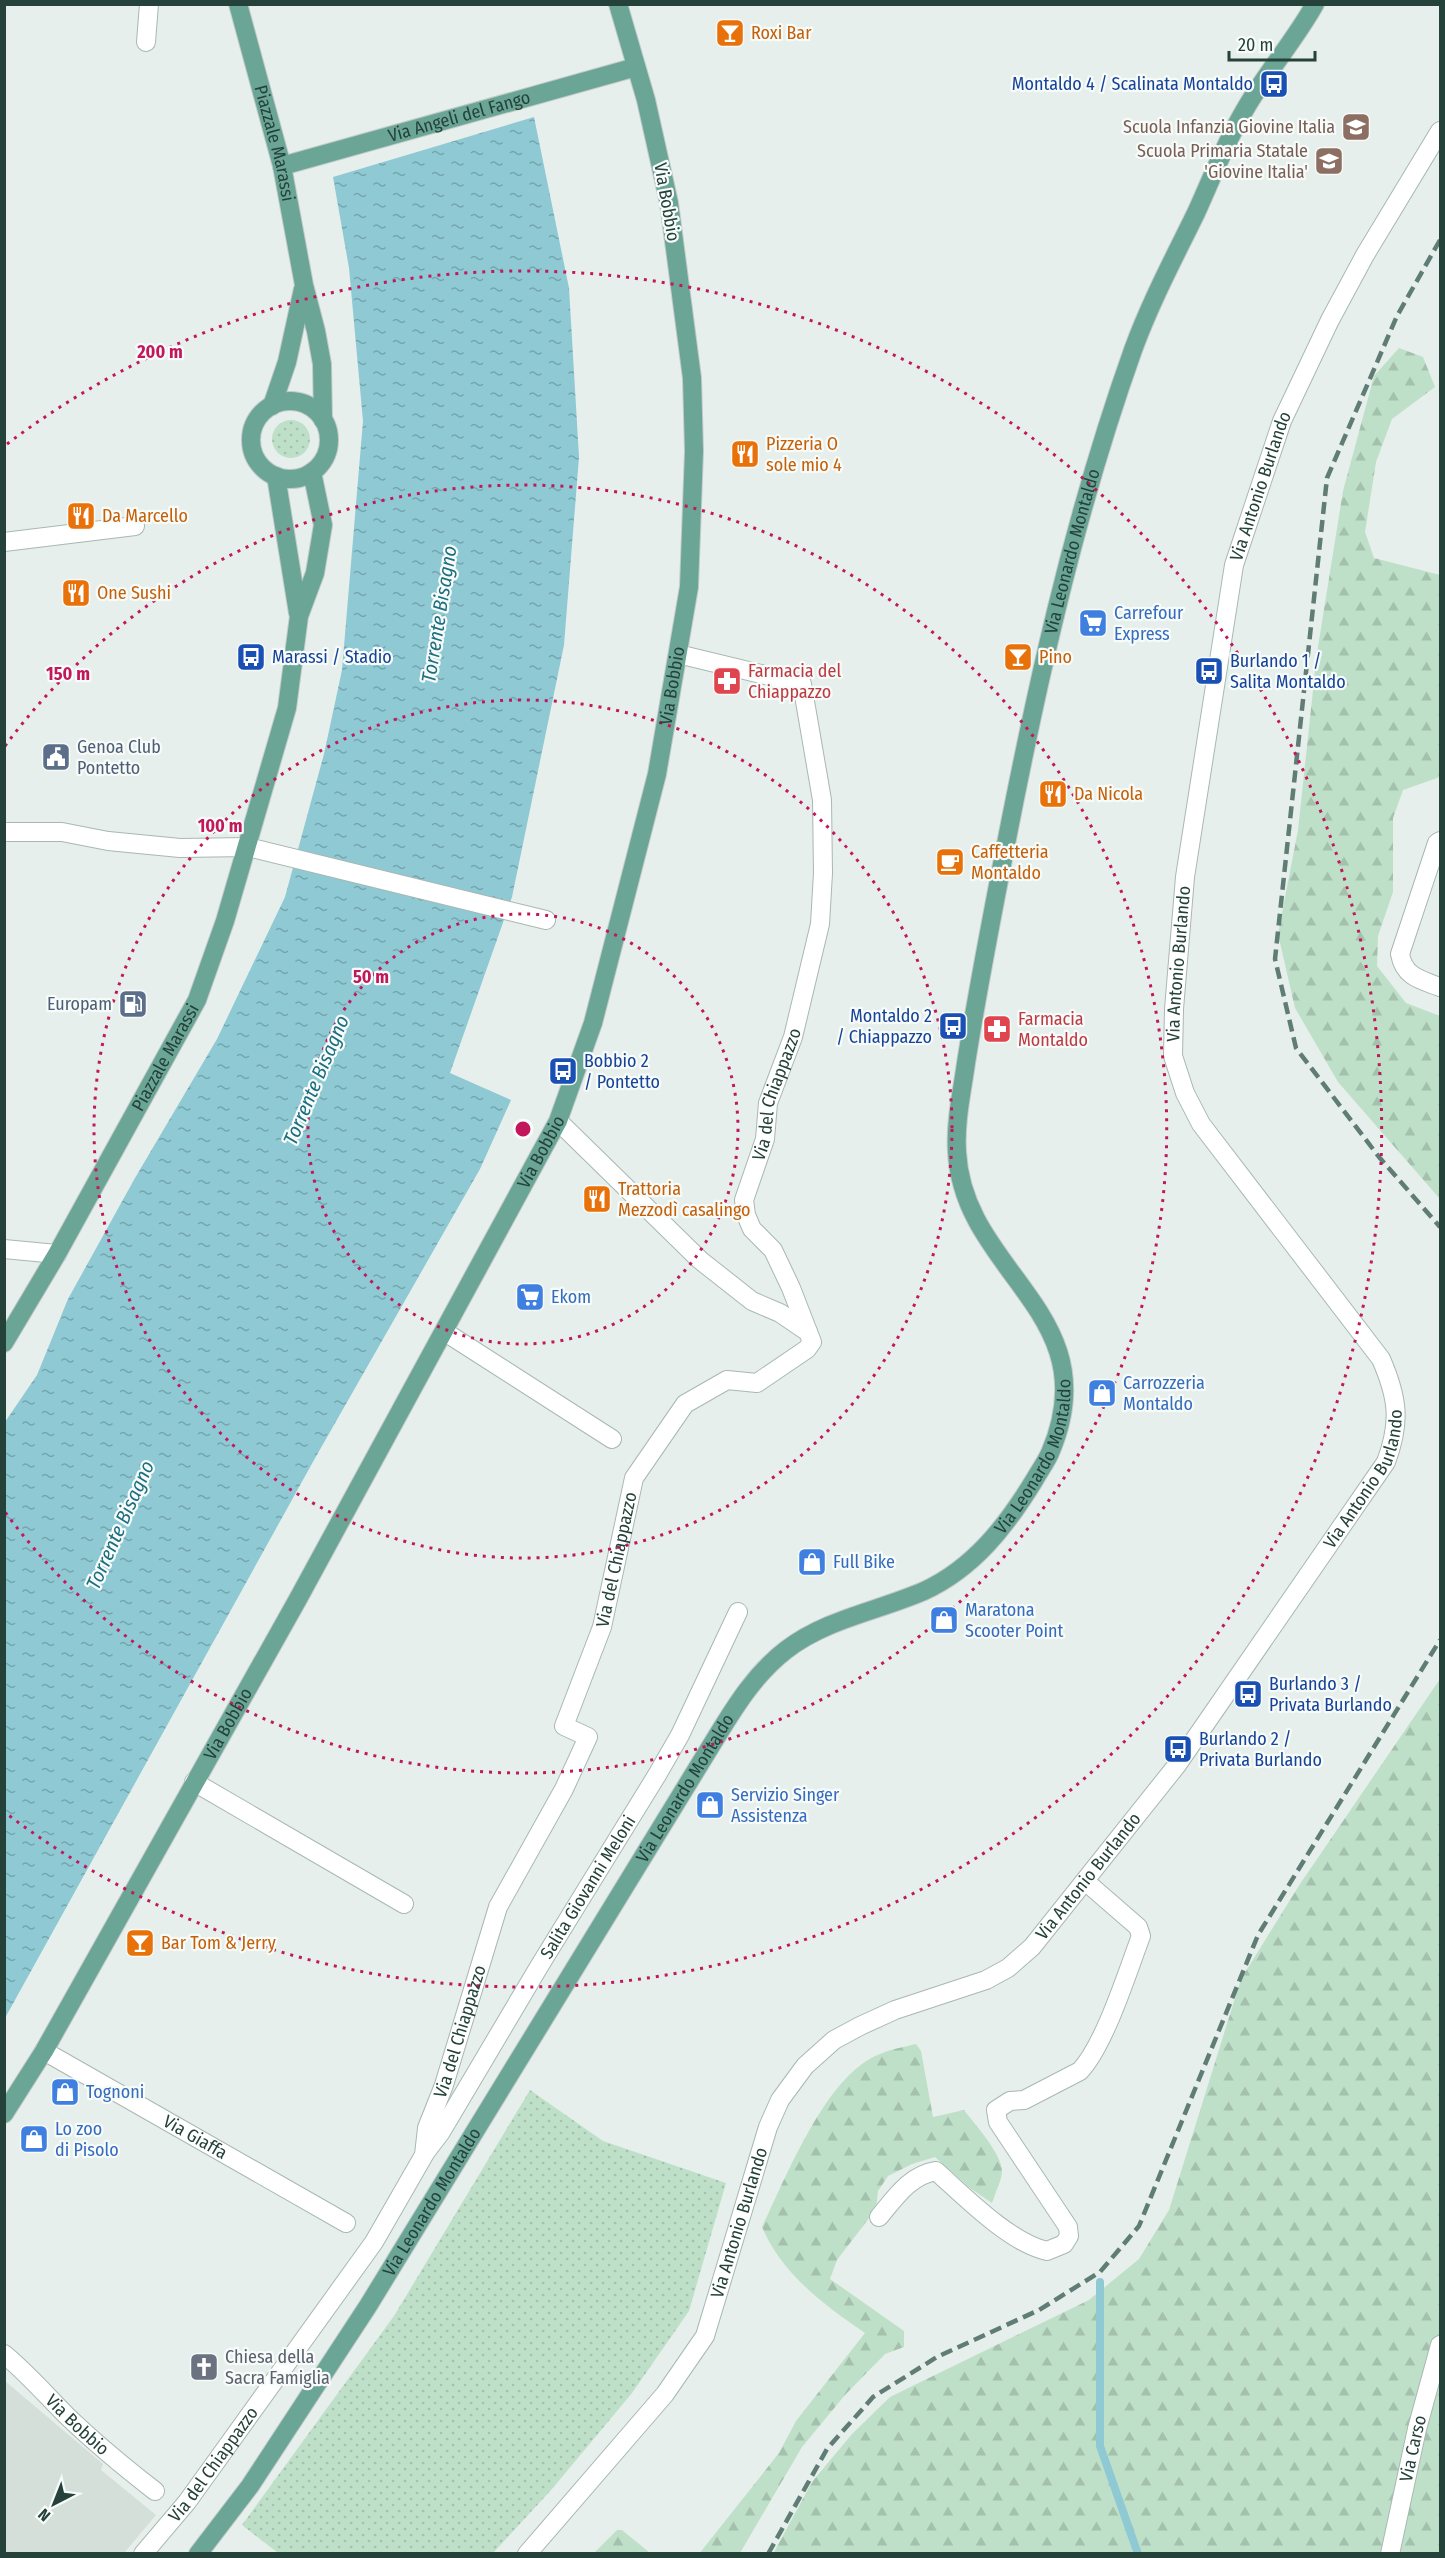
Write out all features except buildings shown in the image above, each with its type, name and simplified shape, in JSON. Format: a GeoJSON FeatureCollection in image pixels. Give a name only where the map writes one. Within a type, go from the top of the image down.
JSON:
{"type":"FeatureCollection","features":[{"type":"Feature","properties":{"kind":"main road","name":"Piazzale Marassi"},"geometry":{"type":"LineString","coordinates":[[4,1343],[57,1254],[197,1000],[248,847],[287,708],[299,616],[315,573],[323,525],[312,472],[324,460],[328,430],[323,420],[322,364],[304,285],[282,166],[238,4]]}},
{"type":"Feature","properties":{"kind":"main road","name":"Via Bobbio"},"geometry":{"type":"LineString","coordinates":[[4,2114],[44,2051],[445,1332],[558,1121],[592,1023],[657,774],[689,587],[694,451],[692,378],[669,203],[636,66],[618,4]]}},
{"type":"Feature","properties":{"kind":"main road","name":"Via Leonardo Montaldo"},"geometry":{"type":"LineString","coordinates":[[198,2553],[250,2486],[368,2306],[711,1745],[751,1684],[783,1652],[809,1635],[842,1620],[927,1590],[956,1572],[976,1556],[1015,1512],[1050,1453],[1066,1398],[1062,1358],[1037,1305],[983,1232],[960,1180],[957,1151],[958,1116],[976,994],[1050,629],[1076,530],[1133,350],[1243,112],[1302,28],[1316,4]]}},
{"type":"Feature","properties":{"kind":"main road","name":"Via Angeli del Fango"},"geometry":{"type":"LineString","coordinates":[[282,166],[636,66]]}},
{"type":"Feature","properties":{"kind":"main road","name":"Piazzale Marassi"},"geometry":{"type":"LineString","coordinates":[[299,616],[276,476],[261,465],[255,457],[251,439],[258,418],[272,406],[287,362],[304,285]]}},
{"type":"Feature","properties":{"kind":"main road"},"geometry":{"type":"LineString","coordinates":[[272,406],[283,402],[303,404],[311,407],[323,420]]}},
{"type":"Feature","properties":{"kind":"main road"},"geometry":{"type":"LineString","coordinates":[[276,476],[298,478],[312,472]]}},
{"type":"Feature","properties":{"kind":"street"},"geometry":{"type":"LineString","coordinates":[[146,42],[149,4]]}},
{"type":"Feature","properties":{"kind":"street","name":"Via Antonio Burlando"},"geometry":{"type":"LineString","coordinates":[[527,2553],[665,2394],[705,2336],[768,2127],[780,2100],[805,2066],[834,2040],[860,2026],[895,2010],[986,1980],[1008,1968],[1032,1947],[1177,1765],[1386,1462],[1395,1435],[1396,1403],[1392,1385],[1381,1359],[1201,1124],[1178,1074],[1173,1056],[1174,1009],[1185,877],[1234,565],[1282,421],[1330,320],[1365,255],[1440,130]]}},
{"type":"Feature","properties":{"kind":"street"},"geometry":{"type":"LineString","coordinates":[[4,542],[135,526]]}},
{"type":"Feature","properties":{"kind":"street","name":"Via del Chiappazzo"},"geometry":{"type":"LineString","coordinates":[[142,2553],[187,2502],[374,2242],[424,2155],[427,2128],[444,2085],[498,1907],[564,1789],[588,1737],[564,1726],[602,1627],[634,1478],[685,1404],[727,1380],[757,1383],[807,1349],[812,1342],[773,1250],[752,1229],[746,1215],[744,1200],[765,1139],[768,1103],[793,1037],[820,924],[823,873],[822,800],[802,684],[678,654]]}},
{"type":"Feature","properties":{"kind":"street"},"geometry":{"type":"LineString","coordinates":[[4,831],[62,832],[108,841],[180,848],[248,847],[546,920]]}},
{"type":"Feature","properties":{"kind":"street"},"geometry":{"type":"LineString","coordinates":[[1440,842],[1437,843],[1400,954],[1402,966],[1412,976],[1440,987]]}},
{"type":"Feature","properties":{"kind":"street"},"geometry":{"type":"LineString","coordinates":[[558,1121],[700,1260],[753,1300],[780,1313],[808,1332]]}},
{"type":"Feature","properties":{"kind":"street"},"geometry":{"type":"LineString","coordinates":[[4,1249],[57,1254]]}},
{"type":"Feature","properties":{"kind":"street"},"geometry":{"type":"LineString","coordinates":[[445,1332],[612,1439]]}},
{"type":"Feature","properties":{"kind":"street","name":"Salita Giovanni Meloni"},"geometry":{"type":"LineString","coordinates":[[424,2155],[441,2132],[680,1735],[738,1612]]}},
{"type":"Feature","properties":{"kind":"street"},"geometry":{"type":"LineString","coordinates":[[194,1782],[404,1904]]}},
{"type":"Feature","properties":{"kind":"street"},"geometry":{"type":"LineString","coordinates":[[879,2217],[906,2186],[927,2172],[936,2171],[970,2202],[1025,2243],[1047,2251],[1064,2244],[1069,2236],[1068,2227],[998,2122],[996,2110],[1010,2101],[1024,2100],[1080,2071],[1087,2063],[1112,2012],[1141,1936],[1138,1927],[1085,1881]]}},
{"type":"Feature","properties":{"kind":"street","name":"Via Giaffa"},"geometry":{"type":"LineString","coordinates":[[44,2051],[346,2223]]}},
{"type":"Feature","properties":{"kind":"street","name":"Via Carso"},"geometry":{"type":"LineString","coordinates":[[1390,2553],[1412,2450],[1440,2345]]}},
{"type":"Feature","properties":{"kind":"street","name":"Via Bobbio"},"geometry":{"type":"LineString","coordinates":[[4,2354],[27,2373],[114,2459],[155,2491]]}},
{"type":"Feature","properties":{"kind":"shaded area"},"geometry":{"type":"Polygon","coordinates":[[[5,2381],[103,2464],[101,2470],[156,2515],[124,2553],[5,2553],[5,2381]]]}},
{"type":"Feature","properties":{"kind":"green space"},"geometry":{"type":"Polygon","coordinates":[[[1399,348],[1423,357],[1435,387],[1392,419],[1376,462],[1365,532],[1374,558],[1440,575],[1440,777],[1403,790],[1393,818],[1393,892],[1378,936],[1377,966],[1406,1003],[1440,1016],[1440,1199],[1338,1082],[1295,1008],[1278,934],[1298,830],[1317,653],[1343,491],[1374,376],[1399,348]]]}},
{"type":"Feature","properties":{"kind":"green space"},"geometry":{"type":"Polygon","coordinates":[[[291,420],[305,425],[310,439],[305,453],[291,458],[277,453],[272,439],[277,425],[291,420]]]}},
{"type":"Feature","properties":{"kind":"green space"},"geometry":{"type":"Polygon","coordinates":[[[1440,1679],[1440,2553],[773,2554],[812,2482],[852,2434],[890,2397],[1089,2300],[1139,2259],[1169,2210],[1241,1979],[1300,1884],[1440,1679]]]}},
{"type":"Feature","properties":{"kind":"green space"},"geometry":{"type":"Polygon","coordinates":[[[916,2044],[921,2051],[933,2117],[964,2110],[987,2139],[1001,2164],[1002,2175],[992,2203],[970,2188],[935,2157],[912,2164],[888,2176],[878,2191],[876,2209],[837,2260],[830,2279],[904,2331],[904,2347],[885,2354],[845,2395],[802,2447],[740,2553],[699,2554],[779,2453],[796,2421],[865,2333],[820,2300],[793,2274],[770,2244],[762,2227],[810,2130],[842,2083],[860,2065],[880,2054],[916,2044]]]}},
{"type":"Feature","properties":{"kind":"green space"},"geometry":{"type":"Polygon","coordinates":[[[530,2090],[603,2141],[726,2183],[689,2311],[632,2393],[552,2489],[493,2553],[278,2553],[242,2525],[394,2316],[530,2090]]]}},
{"type":"Feature","properties":{"kind":"green space"},"geometry":{"type":"Polygon","coordinates":[[[617,2530],[622,2530],[650,2553],[594,2553],[617,2530]]]}},
{"type":"Feature","properties":{"kind":"water","name":"Torrente Bisagno"},"geometry":{"type":"Polygon","coordinates":[[[534,117],[569,288],[579,457],[564,645],[512,897],[450,1073],[511,1100],[480,1169],[314,1460],[5,2018],[5,1422],[37,1375],[68,1299],[135,1178],[217,1039],[285,897],[324,754],[342,670],[363,421],[349,268],[333,177],[534,117]]]}},
{"type":"Feature","properties":{"kind":"waterway"},"geometry":{"type":"LineString","coordinates":[[1100,2282],[1100,2446],[1138,2554]]}},
{"type":"Feature","properties":{"kind":"railway"},"geometry":{"type":"LineString","coordinates":[[1440,240],[1397,316],[1327,478],[1275,959],[1296,1048],[1379,1157],[1440,1227]]}},
{"type":"Feature","properties":{"kind":"railway"},"geometry":{"type":"LineString","coordinates":[[768,2554],[827,2449],[873,2397],[937,2357],[1039,2310],[1100,2272],[1139,2226],[1258,1935],[1440,1640]]}},
{"type":"Feature","properties":{"kind":"place","name":"Roxi Bar"},"geometry":{"type":"Point","coordinates":[730,33]}},
{"type":"Feature","properties":{"kind":"place","name":"Montaldo 4 / Scalinata Montaldo"},"geometry":{"type":"Point","coordinates":[1274,84]}},
{"type":"Feature","properties":{"kind":"place","name":"Scuola Infanzia Giovine Italia"},"geometry":{"type":"Point","coordinates":[1356,127]}},
{"type":"Feature","properties":{"kind":"place","name":"Scuola Primaria Statale 'Giovine Italia'"},"geometry":{"type":"Point","coordinates":[1329,161]}},
{"type":"Feature","properties":{"kind":"place","name":"Pizzeria O sole mio 4"},"geometry":{"type":"Point","coordinates":[745,454]}},
{"type":"Feature","properties":{"kind":"place","name":"Da Marcello"},"geometry":{"type":"Point","coordinates":[81,516]}},
{"type":"Feature","properties":{"kind":"place","name":"One Sushi"},"geometry":{"type":"Point","coordinates":[76,593]}},
{"type":"Feature","properties":{"kind":"place","name":"Carrefour Express"},"geometry":{"type":"Point","coordinates":[1093,623]}},
{"type":"Feature","properties":{"kind":"place","name":"Marassi / Stadio"},"geometry":{"type":"Point","coordinates":[251,657]}},
{"type":"Feature","properties":{"kind":"place","name":"Pino"},"geometry":{"type":"Point","coordinates":[1018,657]}},
{"type":"Feature","properties":{"kind":"place","name":"Burlando 1 / Salita Montaldo"},"geometry":{"type":"Point","coordinates":[1209,671]}},
{"type":"Feature","properties":{"kind":"place","name":"Farmacia del Chiappazzo"},"geometry":{"type":"Point","coordinates":[727,681]}},
{"type":"Feature","properties":{"kind":"place","name":"Genoa Club Pontetto"},"geometry":{"type":"Point","coordinates":[56,757]}},
{"type":"Feature","properties":{"kind":"place","name":"Da Nicola"},"geometry":{"type":"Point","coordinates":[1053,794]}},
{"type":"Feature","properties":{"kind":"place","name":"Caffetteria Montaldo"},"geometry":{"type":"Point","coordinates":[950,862]}},
{"type":"Feature","properties":{"kind":"place","name":"Europam"},"geometry":{"type":"Point","coordinates":[133,1004]}},
{"type":"Feature","properties":{"kind":"place","name":"Montaldo 2 / Chiappazzo"},"geometry":{"type":"Point","coordinates":[953,1026]}},
{"type":"Feature","properties":{"kind":"place","name":"Farmacia Montaldo"},"geometry":{"type":"Point","coordinates":[997,1029]}},
{"type":"Feature","properties":{"kind":"place","name":"Bobbio 2 / Pontetto"},"geometry":{"type":"Point","coordinates":[563,1071]}},
{"type":"Feature","properties":{"kind":"place","name":"Trattoria Mezzodì casalingo"},"geometry":{"type":"Point","coordinates":[597,1199]}},
{"type":"Feature","properties":{"kind":"place","name":"Ekom"},"geometry":{"type":"Point","coordinates":[530,1297]}},
{"type":"Feature","properties":{"kind":"place","name":"Carrozzeria Montaldo"},"geometry":{"type":"Point","coordinates":[1102,1393]}},
{"type":"Feature","properties":{"kind":"place","name":"Full Bike"},"geometry":{"type":"Point","coordinates":[812,1562]}},
{"type":"Feature","properties":{"kind":"place","name":"Maratona Scooter Point"},"geometry":{"type":"Point","coordinates":[944,1620]}},
{"type":"Feature","properties":{"kind":"place","name":"Burlando 3 / Privata Burlando"},"geometry":{"type":"Point","coordinates":[1248,1694]}},
{"type":"Feature","properties":{"kind":"place","name":"Burlando 2 / Privata Burlando"},"geometry":{"type":"Point","coordinates":[1178,1749]}},
{"type":"Feature","properties":{"kind":"place","name":"Servizio Singer Assistenza"},"geometry":{"type":"Point","coordinates":[710,1805]}},
{"type":"Feature","properties":{"kind":"place","name":"Bar Tom & Jerry"},"geometry":{"type":"Point","coordinates":[140,1943]}},
{"type":"Feature","properties":{"kind":"place","name":"Tognoni"},"geometry":{"type":"Point","coordinates":[65,2092]}},
{"type":"Feature","properties":{"kind":"place","name":"Lo zoo di Pisolo"},"geometry":{"type":"Point","coordinates":[34,2139]}},
{"type":"Feature","properties":{"kind":"place","name":"Chiesa della Sacra Famiglia"},"geometry":{"type":"Point","coordinates":[204,2367]}}]}
